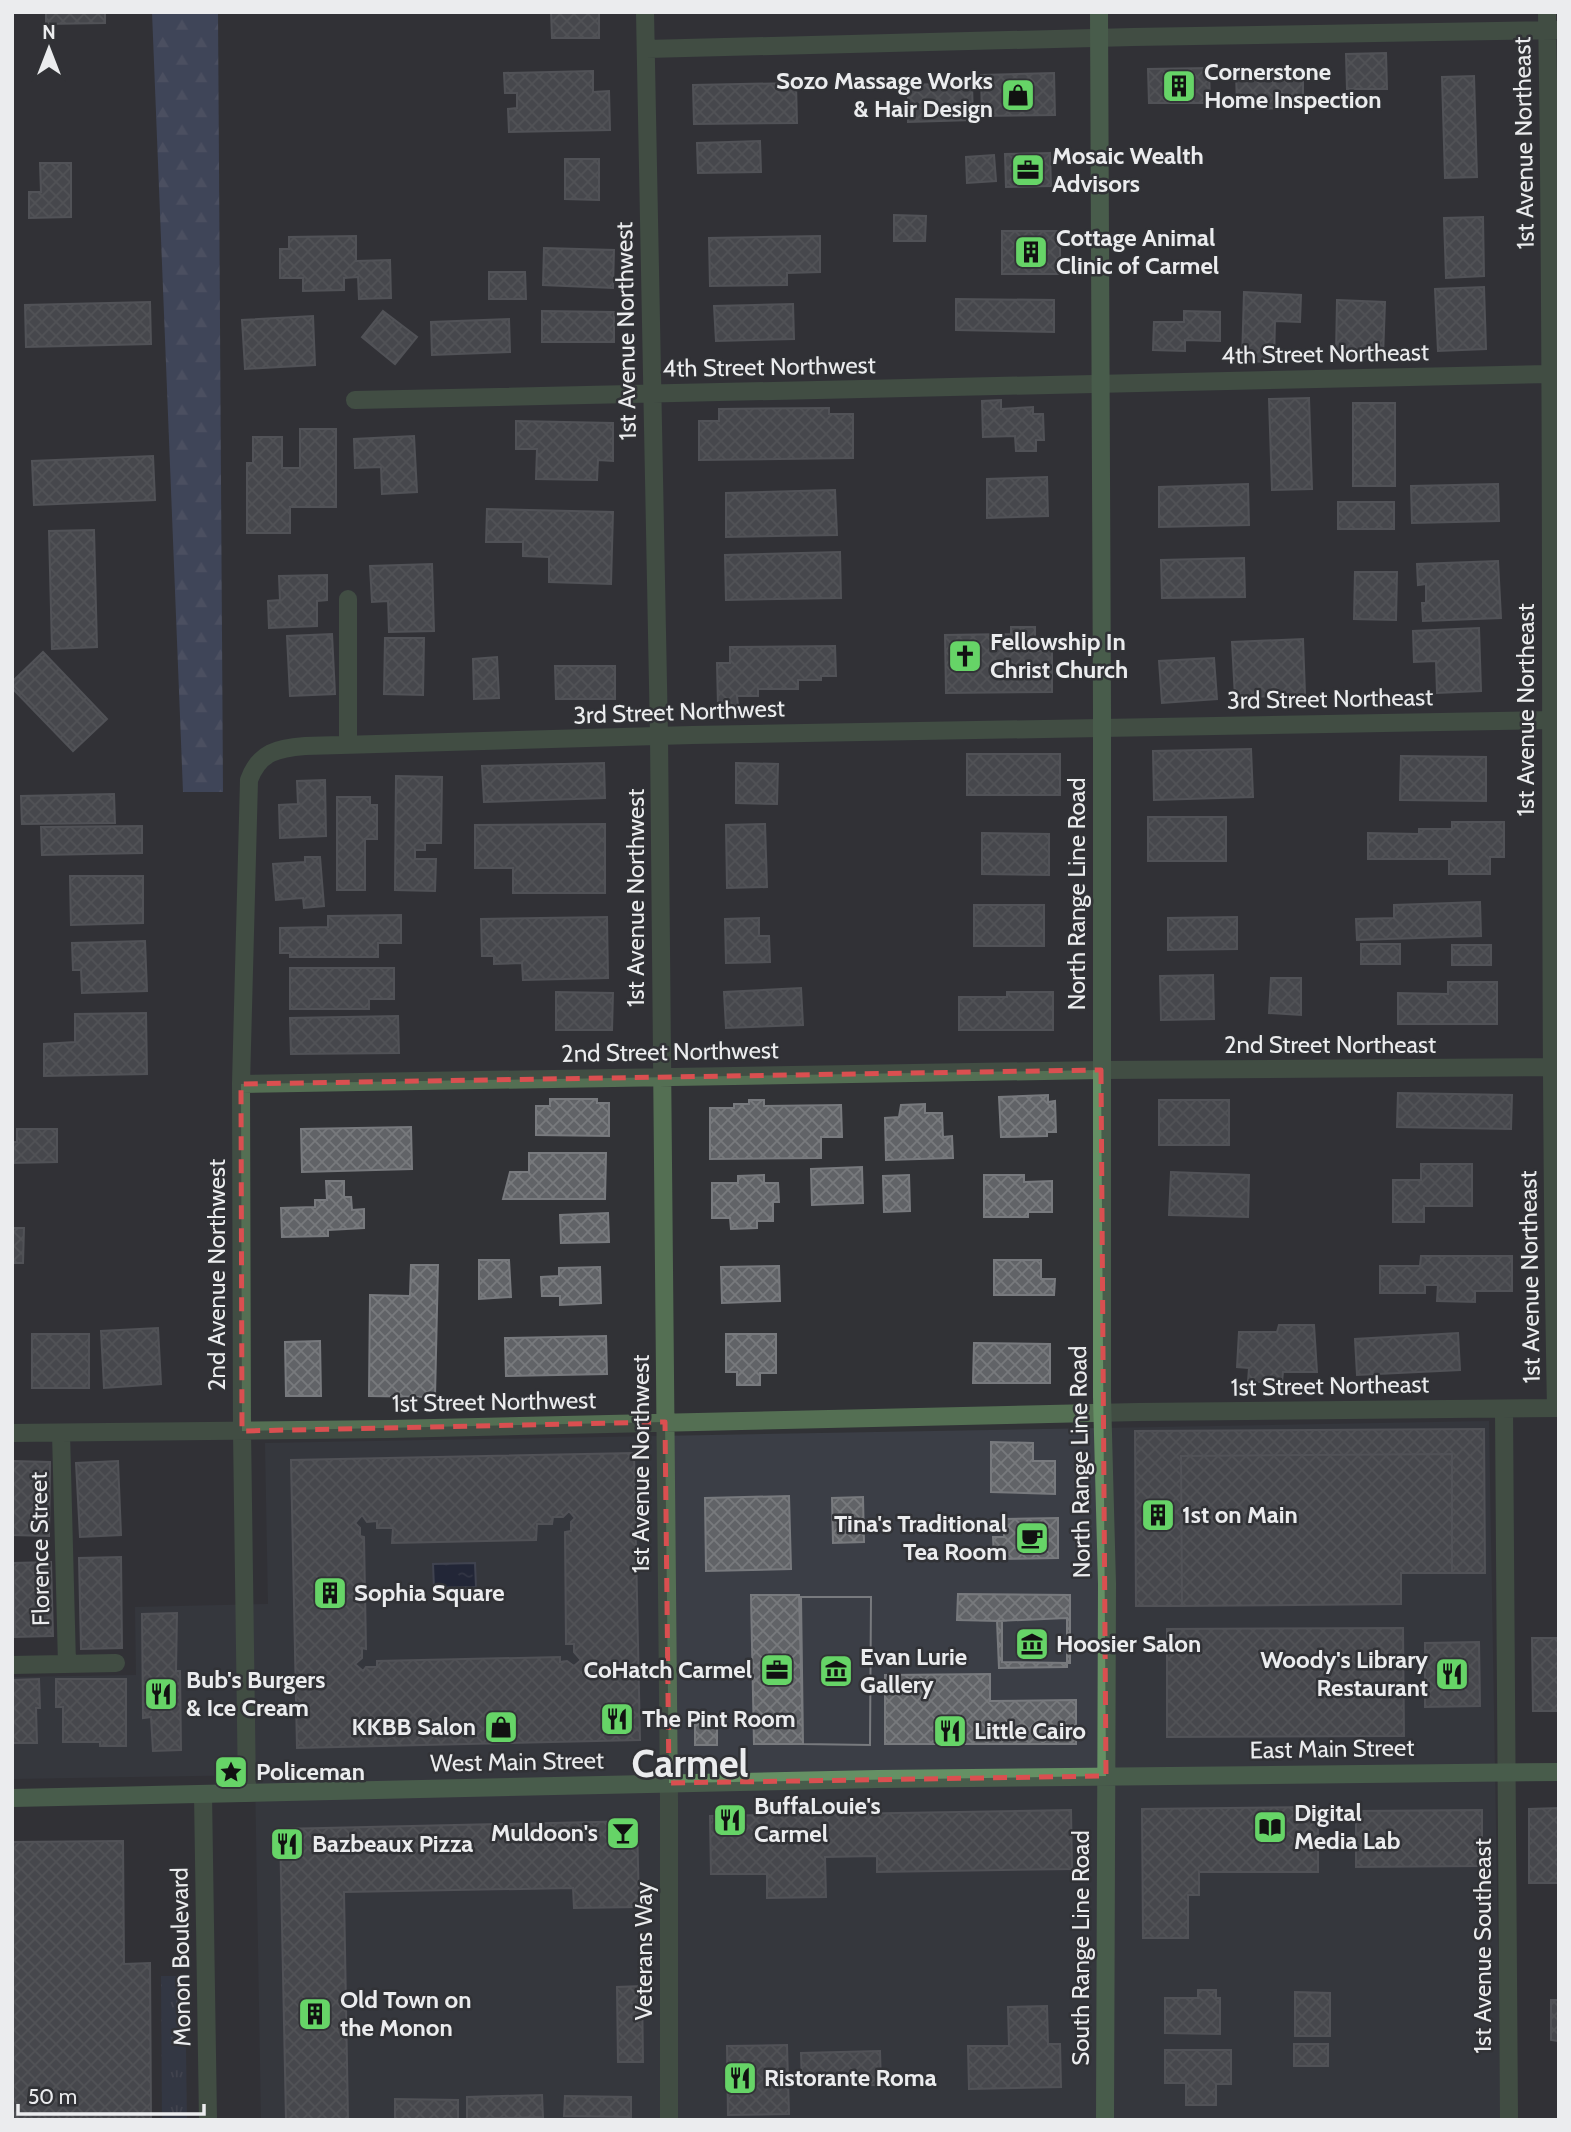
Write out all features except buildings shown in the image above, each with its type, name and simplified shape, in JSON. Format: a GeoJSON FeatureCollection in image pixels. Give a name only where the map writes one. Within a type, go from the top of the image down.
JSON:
{"type":"FeatureCollection","features":[{"type":"Feature","properties":{"kind":"main road","name":"North Range Line Road"},"geometry":{"type":"LineString","coordinates":[[1098,12],[1102,1414],[1107,1584],[1106,1776]]}},
{"type":"Feature","properties":{"kind":"main road","name":"East Main Street"},"geometry":{"type":"LineString","coordinates":[[1106,1776],[1559,1772]]}},
{"type":"Feature","properties":{"kind":"main road","name":"West Main Street"},"geometry":{"type":"LineString","coordinates":[[12,1798],[1106,1776]]}},
{"type":"Feature","properties":{"kind":"main road","name":"South Range Line Road"},"geometry":{"type":"LineString","coordinates":[[1105,2120],[1106,1776]]}},
{"type":"Feature","properties":{"kind":"street","name":"1st Avenue Northwest"},"geometry":{"type":"LineString","coordinates":[[645,12],[659,736],[669,1783]]}},
{"type":"Feature","properties":{"kind":"street"},"geometry":{"type":"LineString","coordinates":[[646,49],[1551,24]]}},
{"type":"Feature","properties":{"kind":"street","name":"1st Avenue Northeast"},"geometry":{"type":"LineString","coordinates":[[1551,24],[1557,1408]]}},
{"type":"Feature","properties":{"kind":"street","name":"4th Street Northeast"},"geometry":{"type":"LineString","coordinates":[[1101,384],[1551,374]]}},
{"type":"Feature","properties":{"kind":"street","name":"4th Street Northwest"},"geometry":{"type":"LineString","coordinates":[[355,400],[1101,384]]}},
{"type":"Feature","properties":{"kind":"street"},"geometry":{"type":"LineString","coordinates":[[348,599],[348,745]]}},
{"type":"Feature","properties":{"kind":"street","name":"3rd Street Northeast"},"geometry":{"type":"LineString","coordinates":[[1102,727],[1555,720]]}},
{"type":"Feature","properties":{"kind":"street","name":"3rd Street Northwest"},"geometry":{"type":"LineString","coordinates":[[260,760],[280,748],[348,745],[1102,727]]}},
{"type":"Feature","properties":{"kind":"street","name":"2nd Avenue Northwest"},"geometry":{"type":"LineString","coordinates":[[247,1793],[241,1084],[249,780],[260,760]]}},
{"type":"Feature","properties":{"kind":"street","name":"2nd Street Northeast"},"geometry":{"type":"LineString","coordinates":[[1101,1070],[1556,1067]]}},
{"type":"Feature","properties":{"kind":"street","name":"2nd Street Northwest"},"geometry":{"type":"LineString","coordinates":[[241,1084],[1101,1070]]}},
{"type":"Feature","properties":{"kind":"street","name":"1st Street Northeast"},"geometry":{"type":"LineString","coordinates":[[1102,1414],[1557,1408]]}},
{"type":"Feature","properties":{"kind":"street","name":"1st Avenue Northeast"},"geometry":{"type":"LineString","coordinates":[[1504,1409],[1507,1773]]}},
{"type":"Feature","properties":{"kind":"street","name":"1st Street Northwest"},"geometry":{"type":"LineString","coordinates":[[12,1433],[1102,1414]]}},
{"type":"Feature","properties":{"kind":"street","name":"Florence Street"},"geometry":{"type":"LineString","coordinates":[[61,1433],[67,1664]]}},
{"type":"Feature","properties":{"kind":"street"},"geometry":{"type":"LineString","coordinates":[[12,1665],[116,1663]]}},
{"type":"Feature","properties":{"kind":"street","name":"1st Avenue Southeast"},"geometry":{"type":"LineString","coordinates":[[1507,1773],[1509,2120]]}},
{"type":"Feature","properties":{"kind":"street","name":"Veterans Way"},"geometry":{"type":"LineString","coordinates":[[669,1783],[669,2120]]}},
{"type":"Feature","properties":{"kind":"street","name":"Monon Boulevard"},"geometry":{"type":"LineString","coordinates":[[204,1794],[208,2120]]}},
{"type":"Feature","properties":{"kind":"highlighted area"},"geometry":{"type":"Polygon","coordinates":[[[1101,1070],[1106,1776],[669,1783],[665,1422],[242,1431],[241,1084],[1101,1070]]]}},
{"type":"Feature","properties":{"kind":"shaded area"},"geometry":{"type":"Polygon","coordinates":[[[1489,1421],[1501,2120],[261,2120],[255,1775],[12,1779],[12,1677],[136,1675],[135,1607],[268,1604],[265,1443],[1489,1421]]]}},
{"type":"Feature","properties":{"kind":"green space"},"geometry":{"type":"Polygon","coordinates":[[[152,12],[218,12],[223,792],[183,792],[152,12]]]}},
{"type":"Feature","properties":{"kind":"green space"},"geometry":{"type":"Polygon","coordinates":[[[161,1976],[180,1976],[185,1981],[187,2120],[162,2120],[161,1976]]]}},
{"type":"Feature","properties":{"kind":"water"},"geometry":{"type":"Polygon","coordinates":[[[475,1563],[476,1587],[434,1588],[433,1564],[475,1563]]]}},
{"type":"Feature","properties":{"kind":"place","name":"Cornerstone Home Inspection"},"geometry":{"type":"Point","coordinates":[1179,86]}},
{"type":"Feature","properties":{"kind":"place","name":"Sozo Massage Works & Hair Design"},"geometry":{"type":"Point","coordinates":[1018,95]}},
{"type":"Feature","properties":{"kind":"place","name":"Mosaic Wealth Advisors"},"geometry":{"type":"Point","coordinates":[1028,170]}},
{"type":"Feature","properties":{"kind":"place","name":"Cottage Animal Clinic of Carmel"},"geometry":{"type":"Point","coordinates":[1031,252]}},
{"type":"Feature","properties":{"kind":"place","name":"Fellowship In Christ Church"},"geometry":{"type":"Point","coordinates":[965,656]}},
{"type":"Feature","properties":{"kind":"place","name":"1st on Main"},"geometry":{"type":"Point","coordinates":[1158,1515]}},
{"type":"Feature","properties":{"kind":"place","name":"Tina's Traditional Tea Room"},"geometry":{"type":"Point","coordinates":[1032,1538]}},
{"type":"Feature","properties":{"kind":"place","name":"Sophia Square"},"geometry":{"type":"Point","coordinates":[330,1593]}},
{"type":"Feature","properties":{"kind":"place","name":"Hoosier Salon"},"geometry":{"type":"Point","coordinates":[1032,1644]}},
{"type":"Feature","properties":{"kind":"place","name":"CoHatch Carmel"},"geometry":{"type":"Point","coordinates":[777,1670]}},
{"type":"Feature","properties":{"kind":"place","name":"Evan Lurie Gallery"},"geometry":{"type":"Point","coordinates":[836,1671]}},
{"type":"Feature","properties":{"kind":"place","name":"Woody's Library Restaurant"},"geometry":{"type":"Point","coordinates":[1452,1674]}},
{"type":"Feature","properties":{"kind":"place","name":"Bub's Burgers & Ice Cream"},"geometry":{"type":"Point","coordinates":[161,1694]}},
{"type":"Feature","properties":{"kind":"place","name":"The Pint Room"},"geometry":{"type":"Point","coordinates":[617,1719]}},
{"type":"Feature","properties":{"kind":"place","name":"KKBB Salon"},"geometry":{"type":"Point","coordinates":[501,1727]}},
{"type":"Feature","properties":{"kind":"place","name":"Little Cairo"},"geometry":{"type":"Point","coordinates":[950,1731]}},
{"type":"Feature","properties":{"kind":"place","name":"Policeman"},"geometry":{"type":"Point","coordinates":[231,1772]}},
{"type":"Feature","properties":{"kind":"place","name":"BuffaLouie's Carmel"},"geometry":{"type":"Point","coordinates":[730,1820]}},
{"type":"Feature","properties":{"kind":"place","name":"Digital Media Lab"},"geometry":{"type":"Point","coordinates":[1270,1827]}},
{"type":"Feature","properties":{"kind":"place","name":"Muldoon's"},"geometry":{"type":"Point","coordinates":[623,1833]}},
{"type":"Feature","properties":{"kind":"place","name":"Bazbeaux Pizza"},"geometry":{"type":"Point","coordinates":[287,1844]}},
{"type":"Feature","properties":{"kind":"place","name":"Old Town on the Monon"},"geometry":{"type":"Point","coordinates":[315,2014]}},
{"type":"Feature","properties":{"kind":"place","name":"Ristorante Roma"},"geometry":{"type":"Point","coordinates":[740,2078]}},
{"type":"Feature","properties":{"kind":"district","name":"Carmel"},"geometry":{"type":"Point","coordinates":[690,1764]}}]}
